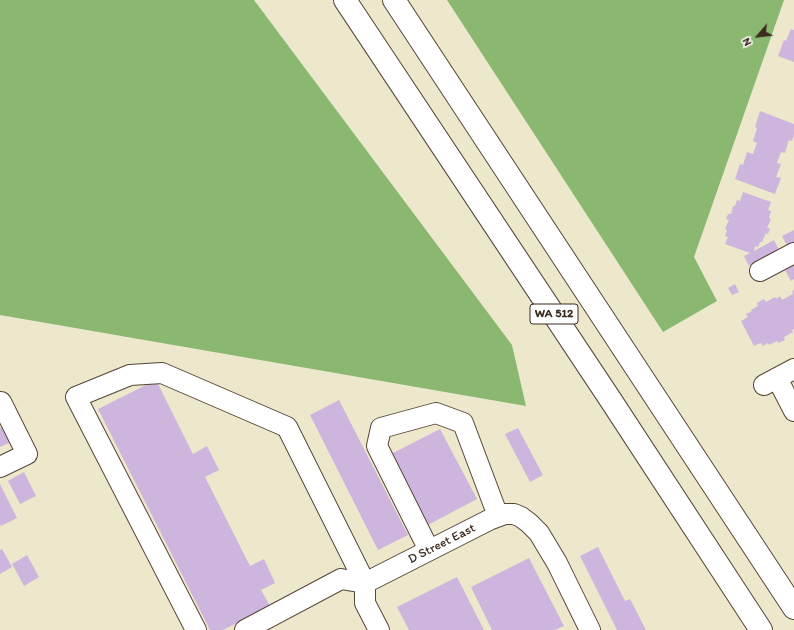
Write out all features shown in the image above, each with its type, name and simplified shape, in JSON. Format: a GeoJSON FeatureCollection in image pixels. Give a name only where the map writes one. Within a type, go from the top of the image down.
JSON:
{"type":"FeatureCollection","features":[{"type":"Feature","properties":{"kind":"highway","name":"WA 512"},"geometry":{"type":"LineString","coordinates":[[345,0],[616,408],[761,630]]}},
{"type":"Feature","properties":{"kind":"highway","name":"WA 512"},"geometry":{"type":"LineString","coordinates":[[394,0],[794,608]]}},
{"type":"Feature","properties":{"kind":"street"},"geometry":{"type":"LineString","coordinates":[[760,271],[794,253]]}},
{"type":"Feature","properties":{"kind":"street"},"geometry":{"type":"LineString","coordinates":[[196,630],[76,396],[130,375],[162,373],[287,427],[365,583],[366,603],[379,630]]}},
{"type":"Feature","properties":{"kind":"street"},"geometry":{"type":"LineString","coordinates":[[778,377],[794,411]]}},
{"type":"Feature","properties":{"kind":"street"},"geometry":{"type":"LineString","coordinates":[[0,467],[27,454],[1,402]]}},
{"type":"Feature","properties":{"kind":"street"},"geometry":{"type":"LineString","coordinates":[[429,550],[376,446],[380,428],[436,413],[463,423],[498,516]]}},
{"type":"Feature","properties":{"kind":"street","name":"D Street East"},"geometry":{"type":"LineString","coordinates":[[365,583],[498,516],[514,514],[529,523],[539,533],[590,630]]}},
{"type":"Feature","properties":{"kind":"street"},"geometry":{"type":"LineString","coordinates":[[245,630],[341,579],[365,583]]}},
{"type":"Feature","properties":{"kind":"green space"},"geometry":{"type":"Polygon","coordinates":[[[0,0],[254,0],[512,345],[526,406],[0,315],[0,0]]]}},
{"type":"Feature","properties":{"kind":"green space"},"geometry":{"type":"Polygon","coordinates":[[[447,0],[784,0],[694,257],[717,301],[663,332],[447,0]]]}},
{"type":"Feature","properties":{"kind":"building"},"geometry":{"type":"Polygon","coordinates":[[[791,29],[794,30],[794,62],[778,56],[784,40],[786,41],[791,29]]]}},
{"type":"Feature","properties":{"kind":"building"},"geometry":{"type":"Polygon","coordinates":[[[760,111],[794,124],[794,135],[792,141],[789,140],[785,153],[781,152],[777,163],[781,164],[776,177],[781,178],[775,194],[735,179],[740,164],[743,165],[747,152],[753,154],[757,143],[753,141],[757,128],[755,127],[760,111]]]}},
{"type":"Feature","properties":{"kind":"building"},"geometry":{"type":"Polygon","coordinates":[[[743,192],[771,202],[768,210],[771,211],[769,218],[771,219],[767,228],[770,228],[768,234],[766,233],[758,247],[755,246],[754,251],[774,240],[779,250],[749,266],[744,256],[750,253],[725,244],[728,237],[725,236],[727,230],[725,229],[729,220],[726,219],[728,214],[731,214],[733,206],[735,206],[737,200],[740,201],[743,192]]]}},
{"type":"Feature","properties":{"kind":"building"},"geometry":{"type":"Polygon","coordinates":[[[794,230],[794,243],[787,246],[782,236],[794,230]]]}},
{"type":"Feature","properties":{"kind":"building"},"geometry":{"type":"Polygon","coordinates":[[[794,263],[794,279],[791,281],[784,268],[794,263]]]}},
{"type":"Feature","properties":{"kind":"building"},"geometry":{"type":"Polygon","coordinates":[[[735,284],[739,292],[732,295],[728,288],[735,284]]]}},
{"type":"Feature","properties":{"kind":"building"},"geometry":{"type":"Polygon","coordinates":[[[794,290],[793,332],[784,337],[785,340],[778,343],[777,341],[763,346],[761,343],[754,346],[741,321],[748,317],[746,314],[758,306],[757,303],[764,299],[766,302],[780,296],[782,300],[793,294],[792,291],[794,290]]]}},
{"type":"Feature","properties":{"kind":"building"},"geometry":{"type":"Polygon","coordinates":[[[156,380],[193,454],[207,446],[219,470],[205,477],[250,566],[264,559],[275,583],[261,590],[270,606],[223,630],[210,630],[98,409],[156,380]]]}},
{"type":"Feature","properties":{"kind":"building"},"geometry":{"type":"Polygon","coordinates":[[[339,400],[408,535],[378,550],[310,415],[339,400]]]}},
{"type":"Feature","properties":{"kind":"building"},"geometry":{"type":"Polygon","coordinates":[[[3,426],[11,442],[0,447],[0,428],[3,426]]]}},
{"type":"Feature","properties":{"kind":"building"},"geometry":{"type":"Polygon","coordinates":[[[518,428],[543,475],[530,482],[505,434],[518,428]]]}},
{"type":"Feature","properties":{"kind":"building"},"geometry":{"type":"Polygon","coordinates":[[[440,429],[477,499],[426,526],[389,455],[440,429]]]}},
{"type":"Feature","properties":{"kind":"building"},"geometry":{"type":"Polygon","coordinates":[[[24,472],[36,496],[20,504],[8,481],[24,472]]]}},
{"type":"Feature","properties":{"kind":"building"},"geometry":{"type":"Polygon","coordinates":[[[0,484],[17,518],[1,526],[0,524],[0,484]]]}},
{"type":"Feature","properties":{"kind":"building"},"geometry":{"type":"Polygon","coordinates":[[[598,547],[625,601],[630,599],[646,630],[617,630],[580,556],[598,547]]]}},
{"type":"Feature","properties":{"kind":"building"},"geometry":{"type":"Polygon","coordinates":[[[2,549],[12,567],[0,574],[0,550],[2,549]]]}},
{"type":"Feature","properties":{"kind":"building"},"geometry":{"type":"Polygon","coordinates":[[[27,555],[39,577],[24,586],[12,564],[27,555]]]}},
{"type":"Feature","properties":{"kind":"building"},"geometry":{"type":"Polygon","coordinates":[[[529,558],[564,626],[555,630],[492,630],[471,587],[529,558]]]}},
{"type":"Feature","properties":{"kind":"building"},"geometry":{"type":"Polygon","coordinates":[[[457,577],[484,630],[409,630],[397,607],[457,577]]]}}]}
